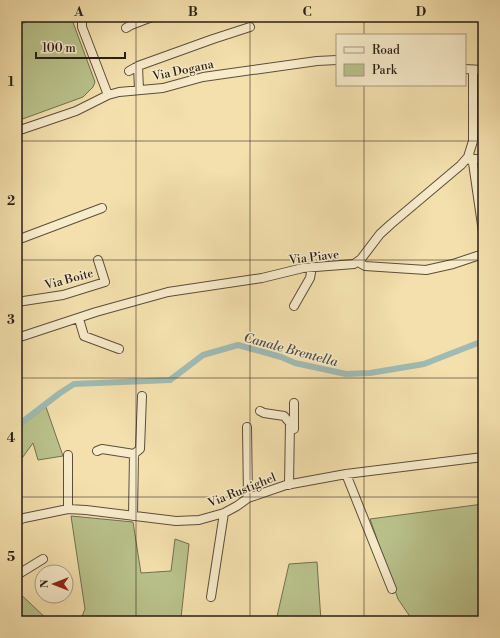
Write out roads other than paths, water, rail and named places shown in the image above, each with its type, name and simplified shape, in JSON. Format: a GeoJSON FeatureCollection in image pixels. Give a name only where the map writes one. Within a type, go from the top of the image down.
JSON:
{"type":"FeatureCollection","features":[{"type":"Feature","properties":{"kind":"street"},"geometry":{"type":"LineString","coordinates":[[82,17],[82,27],[108,95]]}},
{"type":"Feature","properties":{"kind":"street"},"geometry":{"type":"LineString","coordinates":[[126,28],[152,17]]}},
{"type":"Feature","properties":{"kind":"street"},"geometry":{"type":"LineString","coordinates":[[128,71],[138,66],[250,27]]}},
{"type":"Feature","properties":{"kind":"street","name":"Via Dogana"},"geometry":{"type":"LineString","coordinates":[[17,131],[76,111],[108,95],[119,92],[163,88],[203,77],[317,61],[336,60]]}},
{"type":"Feature","properties":{"kind":"street"},"geometry":{"type":"LineString","coordinates":[[138,66],[139,90]]}},
{"type":"Feature","properties":{"kind":"street"},"geometry":{"type":"LineString","coordinates":[[468,157],[473,141],[469,69],[483,70]]}},
{"type":"Feature","properties":{"kind":"street"},"geometry":{"type":"LineString","coordinates":[[468,157],[483,159]]}},
{"type":"Feature","properties":{"kind":"street"},"geometry":{"type":"LineString","coordinates":[[468,157],[473,162],[483,232]]}},
{"type":"Feature","properties":{"kind":"street","name":"Via Piave"},"geometry":{"type":"LineString","coordinates":[[17,338],[125,303],[168,292],[247,281],[303,268],[350,265],[358,262],[385,229],[461,165],[468,157]]}},
{"type":"Feature","properties":{"kind":"street"},"geometry":{"type":"LineString","coordinates":[[17,240],[102,208]]}},
{"type":"Feature","properties":{"kind":"street"},"geometry":{"type":"LineString","coordinates":[[358,262],[365,266],[426,270],[453,264],[480,255],[483,252]]}},
{"type":"Feature","properties":{"kind":"street","name":"Via Boite"},"geometry":{"type":"LineString","coordinates":[[17,302],[63,295],[105,282],[98,260]]}},
{"type":"Feature","properties":{"kind":"street"},"geometry":{"type":"LineString","coordinates":[[294,306],[310,278],[312,267]]}},
{"type":"Feature","properties":{"kind":"street"},"geometry":{"type":"LineString","coordinates":[[79,319],[84,336],[119,348]]}},
{"type":"Feature","properties":{"kind":"street"},"geometry":{"type":"LineString","coordinates":[[97,451],[102,449],[134,454],[140,449],[142,396]]}},
{"type":"Feature","properties":{"kind":"street","name":"Via Rustighel"},"geometry":{"type":"LineString","coordinates":[[292,484],[294,403]]}},
{"type":"Feature","properties":{"kind":"street","name":"Via Rustighel"},"geometry":{"type":"LineString","coordinates":[[260,411],[284,416],[290,423],[292,484]]}},
{"type":"Feature","properties":{"kind":"street"},"geometry":{"type":"LineString","coordinates":[[247,427],[248,498]]}},
{"type":"Feature","properties":{"kind":"street"},"geometry":{"type":"LineString","coordinates":[[133,516],[134,454]]}},
{"type":"Feature","properties":{"kind":"street"},"geometry":{"type":"LineString","coordinates":[[68,455],[68,509]]}},
{"type":"Feature","properties":{"kind":"street","name":"Via Rustighel"},"geometry":{"type":"LineString","coordinates":[[17,521],[68,509],[176,521],[199,520],[224,513],[248,498],[292,484],[346,474],[483,457]]}},
{"type":"Feature","properties":{"kind":"street"},"geometry":{"type":"LineString","coordinates":[[346,474],[392,589]]}},
{"type":"Feature","properties":{"kind":"street"},"geometry":{"type":"LineString","coordinates":[[212,597],[224,513]]}},
{"type":"Feature","properties":{"kind":"street"},"geometry":{"type":"LineString","coordinates":[[17,575],[43,559]]}},
{"type":"Feature","properties":{"kind":"waterway","name":"Canale Brentella"},"geometry":{"type":"LineString","coordinates":[[17,426],[74,384],[170,380],[203,355],[238,345],[281,357],[295,363],[346,374],[370,373],[424,364],[483,341]]}}]}
